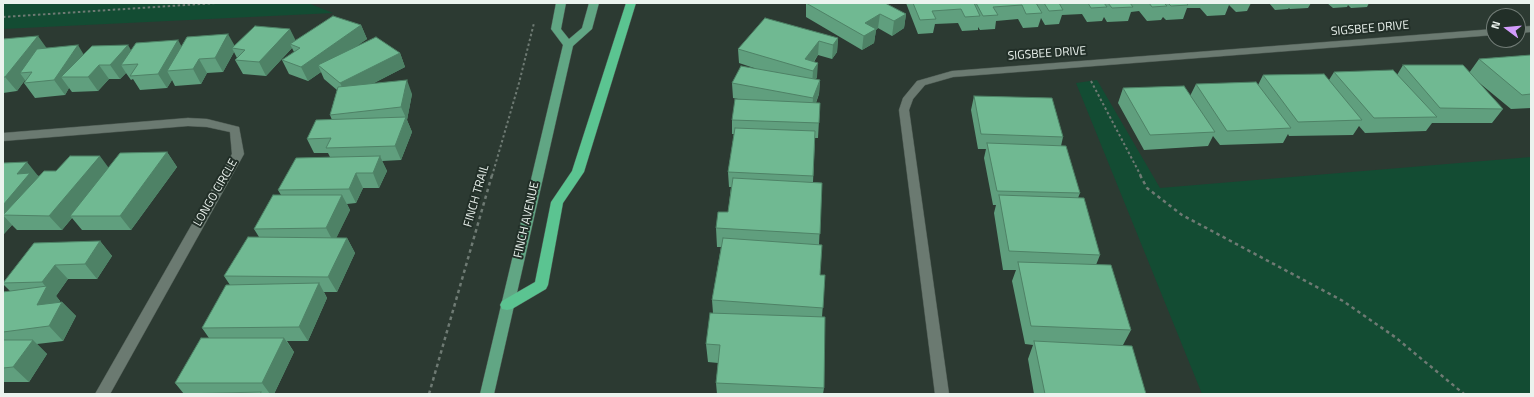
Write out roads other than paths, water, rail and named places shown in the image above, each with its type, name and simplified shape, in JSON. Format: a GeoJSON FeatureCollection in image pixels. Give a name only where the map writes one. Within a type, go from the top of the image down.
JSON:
{"type":"FeatureCollection","features":[{"type":"Feature","properties":{"kind":"highway"},"geometry":{"type":"LineString","coordinates":[[507,305],[541,285],[557,202],[578,172],[631,3]]}},
{"type":"Feature","properties":{"kind":"main road"},"geometry":{"type":"LineString","coordinates":[[561,3],[556,29],[568,45],[587,29],[594,3]]}},
{"type":"Feature","properties":{"kind":"main road","name":"FINCH AVENUE"},"geometry":{"type":"LineString","coordinates":[[486,394],[568,45]]}},
{"type":"Feature","properties":{"kind":"street","name":"SIGSBEE DRIVE"},"geometry":{"type":"LineString","coordinates":[[942,394],[904,110],[908,98],[921,83],[952,74],[1486,33]]}},
{"type":"Feature","properties":{"kind":"street","name":"LONGO CIRCLE"},"geometry":{"type":"LineString","coordinates":[[3,137],[188,122],[208,124],[235,130],[238,154],[102,394]]}}]}
